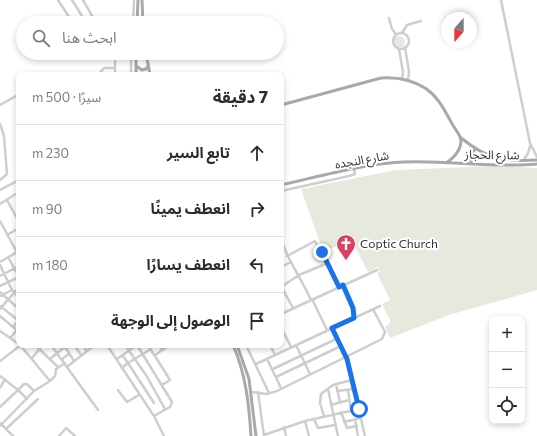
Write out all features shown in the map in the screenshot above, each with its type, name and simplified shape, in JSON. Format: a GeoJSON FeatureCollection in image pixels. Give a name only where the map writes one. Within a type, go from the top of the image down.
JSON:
{"type":"FeatureCollection","features":[{"type":"Feature","properties":{"kind":"main road"},"geometry":{"type":"LineString","coordinates":[[137,16],[138,0]]}},
{"type":"Feature","properties":{"kind":"main road"},"geometry":{"type":"LineString","coordinates":[[142,0],[143,16]]}},
{"type":"Feature","properties":{"kind":"main road"},"geometry":{"type":"LineString","coordinates":[[136,60],[136,72]]}},
{"type":"Feature","properties":{"kind":"main road"},"geometry":{"type":"LineString","coordinates":[[147,60],[149,72]]}},
{"type":"Feature","properties":{"kind":"main road"},"geometry":{"type":"LineString","coordinates":[[136,66],[142,70],[146,69],[148,66]]}},
{"type":"Feature","properties":{"kind":"main road"},"geometry":{"type":"LineString","coordinates":[[284,104],[373,80],[392,78],[408,80],[425,88],[436,97],[444,107],[460,137],[457,152],[446,163]]}},
{"type":"Feature","properties":{"kind":"main road","name":"شارع الحجاز"},"geometry":{"type":"LineString","coordinates":[[460,137],[475,150],[492,158],[522,161],[537,158]]}},
{"type":"Feature","properties":{"kind":"main road"},"geometry":{"type":"LineString","coordinates":[[471,163],[471,155],[475,150]]}},
{"type":"Feature","properties":{"kind":"main road","name":"شارع النجده"},"geometry":{"type":"LineString","coordinates":[[284,184],[354,169],[403,162],[446,163]]}},
{"type":"Feature","properties":{"kind":"main road","name":"شارع الحجاز"},"geometry":{"type":"LineString","coordinates":[[446,163],[537,164]]}},
{"type":"Feature","properties":{"kind":"main road"},"geometry":{"type":"LineString","coordinates":[[234,348],[242,368],[247,389],[251,436]]}},
{"type":"Feature","properties":{"kind":"main road"},"geometry":{"type":"LineString","coordinates":[[239,348],[248,372],[252,392],[256,436]]}},
{"type":"Feature","properties":{"kind":"street"},"geometry":{"type":"LineString","coordinates":[[58,0],[68,16]]}},
{"type":"Feature","properties":{"kind":"street"},"geometry":{"type":"LineString","coordinates":[[72,0],[82,16]]}},
{"type":"Feature","properties":{"kind":"street"},"geometry":{"type":"LineString","coordinates":[[83,0],[92,16]]}},
{"type":"Feature","properties":{"kind":"street"},"geometry":{"type":"LineString","coordinates":[[133,16],[134,0]]}},
{"type":"Feature","properties":{"kind":"street"},"geometry":{"type":"LineString","coordinates":[[501,0],[530,143],[537,158]]}},
{"type":"Feature","properties":{"kind":"street"},"geometry":{"type":"LineString","coordinates":[[389,18],[392,29],[396,34]]}},
{"type":"Feature","properties":{"kind":"street"},"geometry":{"type":"LineString","coordinates":[[402,33],[407,25],[421,21]]}},
{"type":"Feature","properties":{"kind":"street"},"geometry":{"type":"LineString","coordinates":[[405,47],[399,48],[393,44],[393,38],[396,34],[402,33],[406,35],[408,40],[405,47],[409,72],[408,80]]}},
{"type":"Feature","properties":{"kind":"street"},"geometry":{"type":"LineString","coordinates":[[399,48],[403,72],[402,79]]}},
{"type":"Feature","properties":{"kind":"street"},"geometry":{"type":"LineString","coordinates":[[131,60],[131,72]]}},
{"type":"Feature","properties":{"kind":"street"},"geometry":{"type":"LineString","coordinates":[[115,61],[115,72]]}},
{"type":"Feature","properties":{"kind":"street"},"geometry":{"type":"LineString","coordinates":[[101,72],[104,68],[115,68]]}},
{"type":"Feature","properties":{"kind":"street"},"geometry":{"type":"LineString","coordinates":[[0,105],[16,96]]}},
{"type":"Feature","properties":{"kind":"street"},"geometry":{"type":"LineString","coordinates":[[0,126],[7,174],[0,180]]}},
{"type":"Feature","properties":{"kind":"street"},"geometry":{"type":"LineString","coordinates":[[522,161],[528,154],[530,143]]}},
{"type":"Feature","properties":{"kind":"street"},"geometry":{"type":"LineString","coordinates":[[284,190],[355,174],[354,169]]}},
{"type":"Feature","properties":{"kind":"street"},"geometry":{"type":"LineString","coordinates":[[0,190],[16,182]]}},
{"type":"Feature","properties":{"kind":"street"},"geometry":{"type":"LineString","coordinates":[[0,204],[16,194]]}},
{"type":"Feature","properties":{"kind":"street"},"geometry":{"type":"LineString","coordinates":[[7,200],[16,216]]}},
{"type":"Feature","properties":{"kind":"street"},"geometry":{"type":"LineString","coordinates":[[0,221],[16,250]]}},
{"type":"Feature","properties":{"kind":"street"},"geometry":{"type":"LineString","coordinates":[[7,235],[16,230]]}},
{"type":"Feature","properties":{"kind":"street"},"geometry":{"type":"LineString","coordinates":[[287,256],[314,240],[320,251],[324,254],[339,287]]}},
{"type":"Feature","properties":{"kind":"street"},"geometry":{"type":"LineString","coordinates":[[284,248],[287,256],[299,275],[327,330]]}},
{"type":"Feature","properties":{"kind":"street"},"geometry":{"type":"LineString","coordinates":[[0,262],[16,254]]}},
{"type":"Feature","properties":{"kind":"street"},"geometry":{"type":"LineString","coordinates":[[8,257],[16,272]]}},
{"type":"Feature","properties":{"kind":"street"},"geometry":{"type":"LineString","coordinates":[[284,266],[291,262]]}},
{"type":"Feature","properties":{"kind":"street"},"geometry":{"type":"LineString","coordinates":[[284,284],[299,275],[328,263]]}},
{"type":"Feature","properties":{"kind":"street"},"geometry":{"type":"LineString","coordinates":[[0,266],[14,294]]}},
{"type":"Feature","properties":{"kind":"street"},"geometry":{"type":"LineString","coordinates":[[0,276],[14,269]]}},
{"type":"Feature","properties":{"kind":"street"},"geometry":{"type":"LineString","coordinates":[[284,312],[377,270]]}},
{"type":"Feature","properties":{"kind":"street"},"geometry":{"type":"LineString","coordinates":[[0,286],[16,278]]}},
{"type":"Feature","properties":{"kind":"street"},"geometry":{"type":"LineString","coordinates":[[343,285],[353,308],[354,318]]}},
{"type":"Feature","properties":{"kind":"street"},"geometry":{"type":"LineString","coordinates":[[12,290],[1,294],[16,307]]}},
{"type":"Feature","properties":{"kind":"street"},"geometry":{"type":"LineString","coordinates":[[16,291],[8,301],[0,307],[16,318]]}},
{"type":"Feature","properties":{"kind":"street"},"geometry":{"type":"LineString","coordinates":[[284,292],[293,308]]}},
{"type":"Feature","properties":{"kind":"street"},"geometry":{"type":"LineString","coordinates":[[256,364],[380,306]]}},
{"type":"Feature","properties":{"kind":"street"},"geometry":{"type":"LineString","coordinates":[[252,392],[264,394],[281,388],[384,337],[385,332],[373,309]]}},
{"type":"Feature","properties":{"kind":"street"},"geometry":{"type":"LineString","coordinates":[[0,316],[16,329]]}},
{"type":"Feature","properties":{"kind":"street"},"geometry":{"type":"LineString","coordinates":[[13,327],[16,324]]}},
{"type":"Feature","properties":{"kind":"street"},"geometry":{"type":"LineString","coordinates":[[332,328],[346,357],[365,436]]}},
{"type":"Feature","properties":{"kind":"street"},"geometry":{"type":"LineString","coordinates":[[0,331],[16,342]]}},
{"type":"Feature","properties":{"kind":"street"},"geometry":{"type":"LineString","coordinates":[[10,338],[16,333]]}},
{"type":"Feature","properties":{"kind":"street"},"geometry":{"type":"LineString","coordinates":[[284,333],[291,347]]}},
{"type":"Feature","properties":{"kind":"street"},"geometry":{"type":"LineString","coordinates":[[272,369],[336,338]]}},
{"type":"Feature","properties":{"kind":"street"},"geometry":{"type":"LineString","coordinates":[[296,345],[310,374]]}},
{"type":"Feature","properties":{"kind":"street"},"geometry":{"type":"LineString","coordinates":[[276,377],[341,346]]}},
{"type":"Feature","properties":{"kind":"street"},"geometry":{"type":"LineString","coordinates":[[0,361],[16,348]]}},
{"type":"Feature","properties":{"kind":"street"},"geometry":{"type":"LineString","coordinates":[[23,348],[50,381]]}},
{"type":"Feature","properties":{"kind":"street"},"geometry":{"type":"LineString","coordinates":[[54,348],[98,410]]}},
{"type":"Feature","properties":{"kind":"street"},"geometry":{"type":"LineString","coordinates":[[50,359],[62,348]]}},
{"type":"Feature","properties":{"kind":"street"},"geometry":{"type":"LineString","coordinates":[[66,348],[74,361]]}},
{"type":"Feature","properties":{"kind":"street"},"geometry":{"type":"LineString","coordinates":[[76,348],[81,355]]}},
{"type":"Feature","properties":{"kind":"street"},"geometry":{"type":"LineString","coordinates":[[68,366],[90,348]]}},
{"type":"Feature","properties":{"kind":"street"},"geometry":{"type":"LineString","coordinates":[[109,348],[154,416],[164,436]]}},
{"type":"Feature","properties":{"kind":"street"},"geometry":{"type":"LineString","coordinates":[[127,348],[135,358],[165,409]]}},
{"type":"Feature","properties":{"kind":"street"},"geometry":{"type":"LineString","coordinates":[[116,359],[123,356],[133,348]]}},
{"type":"Feature","properties":{"kind":"street"},"geometry":{"type":"LineString","coordinates":[[139,348],[172,402],[172,405],[154,416]]}},
{"type":"Feature","properties":{"kind":"street"},"geometry":{"type":"LineString","coordinates":[[155,355],[165,348]]}},
{"type":"Feature","properties":{"kind":"street"},"geometry":{"type":"LineString","coordinates":[[248,348],[269,393]]}},
{"type":"Feature","properties":{"kind":"street"},"geometry":{"type":"LineString","coordinates":[[272,348],[275,355]]}},
{"type":"Feature","properties":{"kind":"street"},"geometry":{"type":"LineString","coordinates":[[122,368],[135,358],[151,349],[170,380],[162,385]]}},
{"type":"Feature","properties":{"kind":"street"},"geometry":{"type":"LineString","coordinates":[[32,358],[39,350],[58,367]]}},
{"type":"Feature","properties":{"kind":"street"},"geometry":{"type":"LineString","coordinates":[[62,359],[69,354]]}},
{"type":"Feature","properties":{"kind":"street"},"geometry":{"type":"LineString","coordinates":[[123,356],[154,403]]}},
{"type":"Feature","properties":{"kind":"street"},"geometry":{"type":"LineString","coordinates":[[267,359],[281,388]]}},
{"type":"Feature","properties":{"kind":"street"},"geometry":{"type":"LineString","coordinates":[[13,436],[0,424],[34,392],[55,377],[55,370],[65,363]]}},
{"type":"Feature","properties":{"kind":"street"},"geometry":{"type":"LineString","coordinates":[[0,376],[27,399]]}},
{"type":"Feature","properties":{"kind":"street"},"geometry":{"type":"LineString","coordinates":[[0,388],[5,380]]}},
{"type":"Feature","properties":{"kind":"street"},"geometry":{"type":"LineString","coordinates":[[324,416],[320,399],[322,394],[336,384],[352,380]]}},
{"type":"Feature","properties":{"kind":"street"},"geometry":{"type":"LineString","coordinates":[[0,407],[25,384],[34,392]]}},
{"type":"Feature","properties":{"kind":"street"},"geometry":{"type":"LineString","coordinates":[[336,384],[340,402]]}},
{"type":"Feature","properties":{"kind":"street"},"geometry":{"type":"LineString","coordinates":[[328,389],[332,414],[338,436]]}},
{"type":"Feature","properties":{"kind":"street"},"geometry":{"type":"LineString","coordinates":[[337,391],[354,389]]}},
{"type":"Feature","properties":{"kind":"street"},"geometry":{"type":"LineString","coordinates":[[118,390],[127,402],[139,395]]}},
{"type":"Feature","properties":{"kind":"street"},"geometry":{"type":"LineString","coordinates":[[348,390],[351,410]]}},
{"type":"Feature","properties":{"kind":"street"},"geometry":{"type":"LineString","coordinates":[[258,392],[264,436],[284,427],[305,421],[359,409]]}},
{"type":"Feature","properties":{"kind":"street"},"geometry":{"type":"LineString","coordinates":[[6,429],[38,399]]}},
{"type":"Feature","properties":{"kind":"street"},"geometry":{"type":"LineString","coordinates":[[331,405],[350,400]]}},
{"type":"Feature","properties":{"kind":"street"},"geometry":{"type":"LineString","coordinates":[[341,412],[346,428],[357,426]]}},
{"type":"Feature","properties":{"kind":"street"},"geometry":{"type":"LineString","coordinates":[[344,422],[361,418]]}},
{"type":"Feature","properties":{"kind":"street"},"geometry":{"type":"LineString","coordinates":[[314,419],[318,428],[335,425]]}},
{"type":"Feature","properties":{"kind":"street"},"geometry":{"type":"LineString","coordinates":[[355,419],[358,436]]}},
{"type":"Feature","properties":{"kind":"street"},"geometry":{"type":"LineString","coordinates":[[305,421],[310,436]]}},
{"type":"Feature","properties":{"kind":"street"},"geometry":{"type":"LineString","coordinates":[[284,427],[286,436]]}},
{"type":"Feature","properties":{"kind":"street"},"geometry":{"type":"LineString","coordinates":[[59,436],[66,428],[75,436]]}},
{"type":"Feature","properties":{"kind":"shaded area"},"geometry":{"type":"Polygon","coordinates":[[[399,36],[403,38],[405,42],[403,46],[399,48],[395,46],[393,42],[395,38],[399,36]]]}},
{"type":"Feature","properties":{"kind":"shaded area"},"geometry":{"type":"Polygon","coordinates":[[[496,166],[537,168],[537,290],[449,315],[390,338],[385,327],[391,322],[382,304],[390,300],[377,273],[380,272],[378,267],[368,272],[352,241],[323,251],[301,189],[396,170],[496,166]]]}},
{"type":"Feature","properties":{"kind":"place","name":"Coptic Church"},"geometry":{"type":"Point","coordinates":[346,261]}},
{"type":"Feature","properties":{"kind":"route"},"geometry":{"type":"LineString","coordinates":[[322,252],[324,253],[339,287],[343,285],[353,308],[352,314],[354,318],[332,328],[347,359],[359,409]]}}]}
